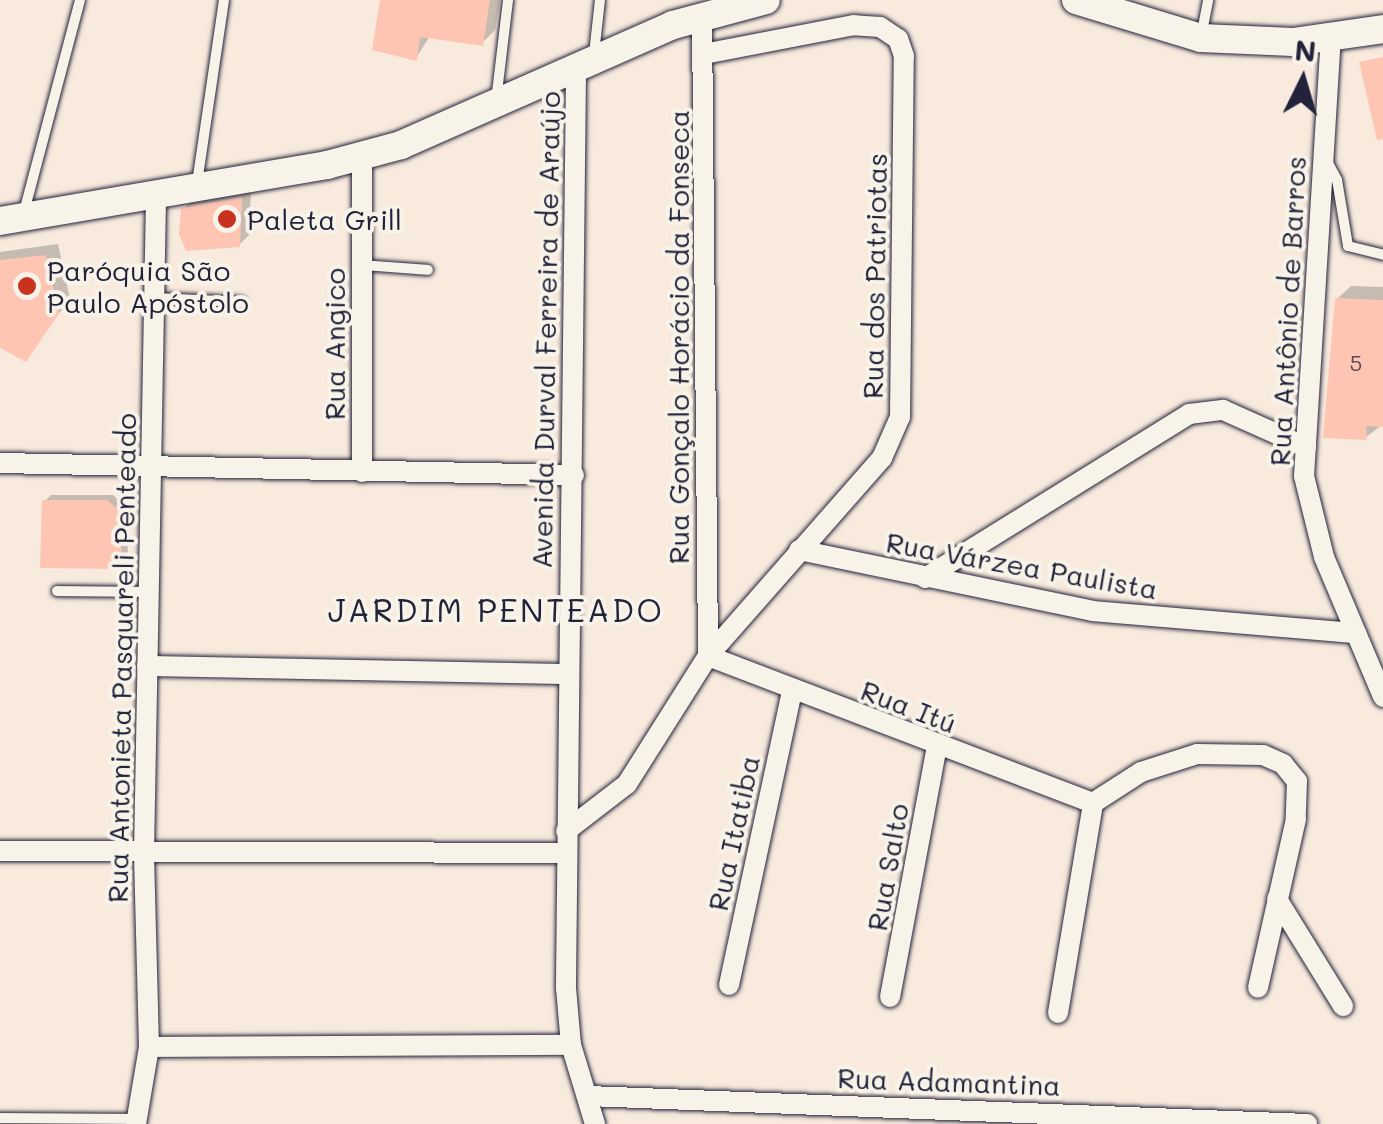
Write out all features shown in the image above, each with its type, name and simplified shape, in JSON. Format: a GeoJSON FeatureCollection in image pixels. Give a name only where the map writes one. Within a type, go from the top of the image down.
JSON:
{"type":"FeatureCollection","features":[{"type":"Feature","properties":{"kind":"street"},"geometry":{"type":"LineString","coordinates":[[12,219],[196,189],[362,156],[584,69],[673,24],[766,0]]}},
{"type":"Feature","properties":{"kind":"street"},"geometry":{"type":"LineString","coordinates":[[1076,0],[1201,38],[1293,42],[1383,28]]}},
{"type":"Feature","properties":{"kind":"street","name":"Rua Gonçalo Horácio da Fonseca"},"geometry":{"type":"LineString","coordinates":[[702,18],[708,656]]}},
{"type":"Feature","properties":{"kind":"street","name":"Rua dos Patriotas"},"geometry":{"type":"LineString","coordinates":[[566,831],[627,784],[708,656],[882,458],[900,417],[904,56],[898,38],[880,28],[854,25],[704,54]]}},
{"type":"Feature","properties":{"kind":"street","name":"Rua Antônio de Barros"},"geometry":{"type":"LineString","coordinates":[[1331,35],[1306,447],[1313,522],[1383,697]]}},
{"type":"Feature","properties":{"kind":"street","name":"Avenida Durval Ferreira de Araújo"},"geometry":{"type":"LineString","coordinates":[[584,69],[566,674],[566,853],[571,1045],[594,1124]]}},
{"type":"Feature","properties":{"kind":"street","name":"Rua Angico"},"geometry":{"type":"LineString","coordinates":[[362,156],[362,472]]}},
{"type":"Feature","properties":{"kind":"street","name":"Rua Antonieta Pasquareli Penteado"},"geometry":{"type":"LineString","coordinates":[[136,1121],[149,1047],[144,853],[156,196]]}},
{"type":"Feature","properties":{"kind":"street"},"geometry":{"type":"LineString","coordinates":[[925,578],[1188,414],[1223,410],[1306,447]]}},
{"type":"Feature","properties":{"kind":"street"},"geometry":{"type":"LineString","coordinates":[[0,463],[574,474]]}},
{"type":"Feature","properties":{"kind":"street","name":"Rua Várzea Paulista"},"geometry":{"type":"LineString","coordinates":[[799,550],[1093,611],[1356,633]]}},
{"type":"Feature","properties":{"kind":"street","name":"Rua Itú"},"geometry":{"type":"LineString","coordinates":[[708,656],[792,692],[1093,803]]}},
{"type":"Feature","properties":{"kind":"street"},"geometry":{"type":"LineString","coordinates":[[147,666],[566,674]]}},
{"type":"Feature","properties":{"kind":"street","name":"Rua Itatiba"},"geometry":{"type":"LineString","coordinates":[[729,985],[792,692]]}},
{"type":"Feature","properties":{"kind":"street","name":"Rua Salto"},"geometry":{"type":"LineString","coordinates":[[890,997],[937,746]]}},
{"type":"Feature","properties":{"kind":"street"},"geometry":{"type":"LineString","coordinates":[[1058,1013],[1093,803],[1140,772],[1197,754],[1247,752],[1283,764],[1297,781],[1298,798],[1258,988]]}},
{"type":"Feature","properties":{"kind":"street"},"geometry":{"type":"LineString","coordinates":[[0,852],[566,853]]}},
{"type":"Feature","properties":{"kind":"street"},"geometry":{"type":"LineString","coordinates":[[1277,899],[1343,1006]]}},
{"type":"Feature","properties":{"kind":"street"},"geometry":{"type":"LineString","coordinates":[[149,1047],[571,1045]]}},
{"type":"Feature","properties":{"kind":"street","name":"Rua Adamantina"},"geometry":{"type":"LineString","coordinates":[[588,1096],[1307,1124]]}},
{"type":"Feature","properties":{"kind":"lane"},"geometry":{"type":"LineString","coordinates":[[12,219],[80,0]]}},
{"type":"Feature","properties":{"kind":"lane"},"geometry":{"type":"LineString","coordinates":[[196,189],[224,0]]}},
{"type":"Feature","properties":{"kind":"lane"},"geometry":{"type":"LineString","coordinates":[[496,102],[508,0]]}},
{"type":"Feature","properties":{"kind":"lane"},"geometry":{"type":"LineString","coordinates":[[584,69],[600,0]]}},
{"type":"Feature","properties":{"kind":"lane"},"geometry":{"type":"LineString","coordinates":[[1201,38],[1208,0]]}},
{"type":"Feature","properties":{"kind":"lane"},"geometry":{"type":"LineString","coordinates":[[1324,156],[1337,180],[1348,246],[1383,254]]}},
{"type":"Feature","properties":{"kind":"lane"},"geometry":{"type":"LineString","coordinates":[[362,265],[428,270]]}},
{"type":"Feature","properties":{"kind":"lane"},"geometry":{"type":"LineString","coordinates":[[154,298],[241,302]]}},
{"type":"Feature","properties":{"kind":"lane"},"geometry":{"type":"LineString","coordinates":[[57,592],[148,592]]}},
{"type":"Feature","properties":{"kind":"lane"},"geometry":{"type":"LineString","coordinates":[[0,1118],[136,1121]]}},
{"type":"Feature","properties":{"kind":"building"},"geometry":{"type":"Polygon","coordinates":[[[380,0],[490,0],[483,46],[420,37],[417,61],[372,50],[380,0]]]}},
{"type":"Feature","properties":{"kind":"building"},"geometry":{"type":"Polygon","coordinates":[[[1383,57],[1383,139],[1377,140],[1359,62],[1383,57]]]}},
{"type":"Feature","properties":{"kind":"building"},"geometry":{"type":"Polygon","coordinates":[[[242,197],[240,247],[186,251],[179,234],[181,208],[242,197]]]}},
{"type":"Feature","properties":{"kind":"building","name":"Paróquia São Paulo Apóstolo"},"geometry":{"type":"Polygon","coordinates":[[[46,255],[59,313],[26,362],[0,348],[0,260],[46,255]]]}},
{"type":"Feature","properties":{"kind":"building"},"geometry":{"type":"Polygon","coordinates":[[[1335,298],[1383,300],[1383,427],[1366,426],[1367,440],[1323,438],[1335,298]]]}},
{"type":"Feature","properties":{"kind":"building"},"geometry":{"type":"Polygon","coordinates":[[[42,500],[107,500],[118,510],[123,569],[40,568],[42,500]]]}},
{"type":"Feature","properties":{"kind":"place","name":"Paleta Grill"},"geometry":{"type":"Point","coordinates":[227,219]}},
{"type":"Feature","properties":{"kind":"place","name":"Paróquia São Paulo Apóstolo"},"geometry":{"type":"Point","coordinates":[27,286]}},
{"type":"Feature","properties":{"kind":"district","name":"JARDIM PENTEADO"},"geometry":{"type":"Point","coordinates":[496,609]}}]}
